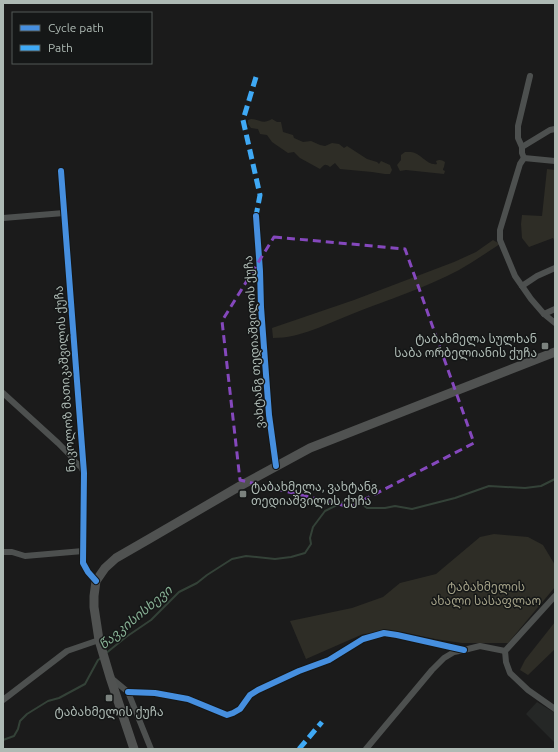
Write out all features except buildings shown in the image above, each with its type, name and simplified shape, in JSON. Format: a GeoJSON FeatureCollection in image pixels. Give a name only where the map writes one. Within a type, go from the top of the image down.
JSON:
{"type":"FeatureCollection","features":[{"type":"Feature","properties":{"kind":"main road"},"geometry":{"type":"LineString","coordinates":[[134,749],[99,640],[94,601],[95,588],[96,581],[105,568],[116,558],[207,505],[310,448],[555,352]]}},
{"type":"Feature","properties":{"kind":"street"},"geometry":{"type":"LineString","coordinates":[[524,158],[522,146],[518,138],[518,126],[530,76]]}},
{"type":"Feature","properties":{"kind":"street"},"geometry":{"type":"LineString","coordinates":[[522,146],[550,130],[555,129]]}},
{"type":"Feature","properties":{"kind":"street"},"geometry":{"type":"LineString","coordinates":[[524,158],[555,161]]}},
{"type":"Feature","properties":{"kind":"street"},"geometry":{"type":"LineString","coordinates":[[524,158],[520,164],[506,208],[500,230],[500,240],[515,276],[531,299],[544,314],[555,323]]}},
{"type":"Feature","properties":{"kind":"street","name":"ნიკოლოზ მათიკაშვილის ქუჩა"},"geometry":{"type":"LineString","coordinates":[[61,171],[84,473],[83,563],[88,572],[96,581]]}},
{"type":"Feature","properties":{"kind":"street"},"geometry":{"type":"LineString","coordinates":[[3,218],[64,213]]}},
{"type":"Feature","properties":{"kind":"street","name":"ვახტანგ თედიაშვილის ქუჩა"},"geometry":{"type":"LineString","coordinates":[[256,216],[269,414],[276,466]]}},
{"type":"Feature","properties":{"kind":"street"},"geometry":{"type":"LineString","coordinates":[[522,286],[537,276],[555,268]]}},
{"type":"Feature","properties":{"kind":"street"},"geometry":{"type":"LineString","coordinates":[[544,314],[555,309]]}},
{"type":"Feature","properties":{"kind":"street"},"geometry":{"type":"LineString","coordinates":[[3,393],[53,438],[81,467],[84,473]]}},
{"type":"Feature","properties":{"kind":"street"},"geometry":{"type":"LineString","coordinates":[[3,552],[12,552],[25,556],[83,551]]}},
{"type":"Feature","properties":{"kind":"street"},"geometry":{"type":"LineString","coordinates":[[555,596],[505,651],[506,662],[510,673],[528,690],[555,709]]}},
{"type":"Feature","properties":{"kind":"street"},"geometry":{"type":"LineString","coordinates":[[128,692],[188,699],[227,714],[233,713],[240,709],[250,695],[258,690],[299,671],[329,660],[363,640],[384,633],[464,650]]}},
{"type":"Feature","properties":{"kind":"street"},"geometry":{"type":"LineString","coordinates":[[3,700],[67,651],[99,640]]}},
{"type":"Feature","properties":{"kind":"street"},"geometry":{"type":"LineString","coordinates":[[366,749],[444,658],[454,652],[480,646],[505,651]]}},
{"type":"Feature","properties":{"kind":"street"},"geometry":{"type":"LineString","coordinates":[[110,677],[128,692],[151,749]]}},
{"type":"Feature","properties":{"kind":"highlighted area"},"geometry":{"type":"Polygon","coordinates":[[[274,237],[405,249],[474,443],[350,507],[240,480],[222,321],[274,237]]]}},
{"type":"Feature","properties":{"kind":"shaded area"},"geometry":{"type":"Polygon","coordinates":[[[537,702],[555,713],[555,743],[526,714],[537,702]]]}},
{"type":"Feature","properties":{"kind":"green space"},"geometry":{"type":"Polygon","coordinates":[[[251,119],[266,122],[272,119],[277,122],[281,122],[283,132],[293,135],[294,138],[303,142],[311,141],[325,146],[332,143],[339,144],[344,148],[347,146],[367,159],[379,164],[381,161],[390,165],[392,170],[390,174],[385,174],[340,169],[335,163],[330,167],[325,165],[320,169],[300,158],[294,152],[288,153],[272,142],[267,135],[260,134],[258,129],[251,128],[248,124],[248,120],[251,119]]]}},
{"type":"Feature","properties":{"kind":"green space"},"geometry":{"type":"Polygon","coordinates":[[[405,152],[415,153],[433,164],[437,164],[437,160],[445,162],[443,169],[445,171],[444,174],[406,170],[400,171],[397,165],[401,160],[401,155],[405,152]]]}},
{"type":"Feature","properties":{"kind":"green space"},"geometry":{"type":"Polygon","coordinates":[[[547,169],[555,170],[555,242],[553,238],[529,247],[522,238],[522,215],[542,216],[547,169]]]}},
{"type":"Feature","properties":{"kind":"green space"},"geometry":{"type":"Polygon","coordinates":[[[493,240],[500,244],[459,270],[433,282],[313,330],[294,336],[273,338],[272,328],[354,300],[454,262],[476,252],[493,240]]]}},
{"type":"Feature","properties":{"kind":"green space","name":"ტაბახმელის ახალი სასაფლაო"},"geometry":{"type":"Polygon","coordinates":[[[494,534],[528,537],[543,545],[555,565],[555,587],[508,643],[462,643],[402,632],[363,634],[306,659],[290,621],[352,608],[383,597],[400,583],[436,574],[480,537],[494,534]]]}},
{"type":"Feature","properties":{"kind":"green space"},"geometry":{"type":"Polygon","coordinates":[[[555,622],[555,649],[528,675],[520,670],[525,660],[555,622]]]}},
{"type":"Feature","properties":{"kind":"waterway","name":"წავკისისხევი"},"geometry":{"type":"LineString","coordinates":[[105,654],[151,620],[179,592],[197,583],[232,559],[246,556],[275,559],[305,553],[311,544],[310,538],[313,527],[325,511],[343,502],[357,501],[367,508],[385,508],[395,506],[412,509],[455,498],[489,486],[525,488],[541,486],[555,479]]}},
{"type":"Feature","properties":{"kind":"waterway","name":"წავკისისხევი"},"geometry":{"type":"LineString","coordinates":[[3,740],[14,736],[20,721],[27,714],[48,701],[59,698],[85,684],[98,660],[101,658]]}},
{"type":"Feature","properties":{"kind":"marked path"},"geometry":{"type":"LineString","coordinates":[[256,77],[243,120],[260,195],[256,216]]}},
{"type":"Feature","properties":{"kind":"marked path"},"geometry":{"type":"LineString","coordinates":[[299,749],[322,722]]}},
{"type":"Feature","properties":{"kind":"cycle path"},"geometry":{"type":"LineString","coordinates":[[61,171],[84,473],[83,563],[88,572],[96,581]]}},
{"type":"Feature","properties":{"kind":"cycle path"},"geometry":{"type":"LineString","coordinates":[[256,216],[269,415],[276,466]]}},
{"type":"Feature","properties":{"kind":"cycle path"},"geometry":{"type":"LineString","coordinates":[[128,692],[155,693],[188,699],[227,715],[240,709],[250,695],[258,690],[299,671],[329,660],[363,639],[384,633],[464,650]]}},
{"type":"Feature","properties":{"kind":"place","name":"ტაბახმელა სულხან საბა ორბელიანის ქუჩა"},"geometry":{"type":"Point","coordinates":[545,346]}},
{"type":"Feature","properties":{"kind":"place","name":"ტაბახმელა, ვახტანგ თედიაშვილის ქუჩა"},"geometry":{"type":"Point","coordinates":[243,494]}},
{"type":"Feature","properties":{"kind":"place","name":"ტაბახმელის ქუჩა"},"geometry":{"type":"Point","coordinates":[109,698]}}]}
